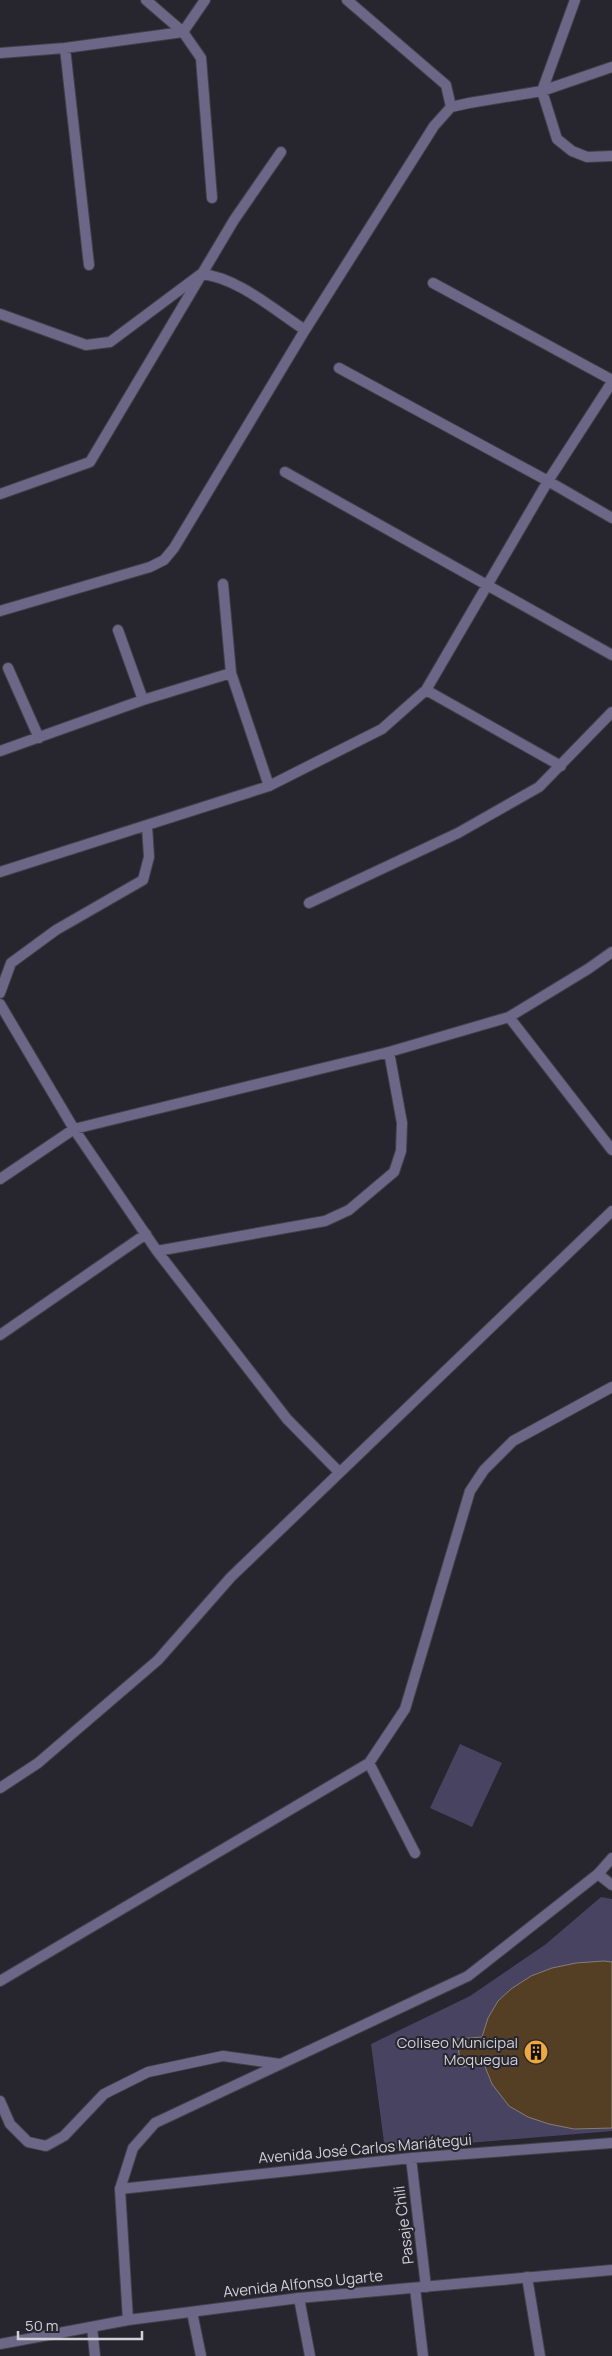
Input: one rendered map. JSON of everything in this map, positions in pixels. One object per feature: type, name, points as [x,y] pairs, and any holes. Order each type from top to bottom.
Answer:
[{"type":"street","points":[[146,0],[183,32],[201,58],[212,198]]},
{"type":"street","points":[[0,52],[65,48],[183,32],[205,0]]},
{"type":"street","points":[[347,0],[446,85],[451,107]]},
{"type":"street","points":[[575,0],[542,92],[557,139],[572,151],[587,157],[612,156]]},
{"type":"street","points":[[65,48],[89,265]]},
{"type":"street","points":[[0,611],[150,567],[164,560],[174,548],[305,330],[434,126],[451,107],[470,102],[542,92],[612,67]]},
{"type":"street","points":[[0,494],[90,462],[234,220],[281,152]]},
{"type":"street","points":[[0,314],[86,345],[110,342],[201,274],[214,275],[229,281],[305,330]]},
{"type":"street","points":[[0,872],[268,786],[382,729],[426,690],[548,481],[612,381],[433,283]]},
{"type":"street","points":[[339,368],[548,481],[612,518]]},
{"type":"street","points":[[285,472],[612,655]]},
{"type":"street","points":[[223,584],[232,673],[268,786]]},
{"type":"street","points":[[118,630],[143,700]]},
{"type":"street","points":[[8,668],[39,738]]},
{"type":"street","points":[[0,751],[143,700],[232,673]]},
{"type":"street","points":[[426,690],[561,766]]},
{"type":"street","points":[[309,902],[458,834],[539,787],[612,712]]},
{"type":"street","points":[[0,993],[11,963],[56,930],[143,880],[149,857],[147,826]]},
{"type":"street","points":[[0,1179],[74,1130],[389,1052],[509,1017],[588,969],[612,952]]},
{"type":"street","points":[[0,1004],[74,1130],[157,1251],[287,1419],[339,1472]]},
{"type":"street","points":[[509,1017],[612,1150]]},
{"type":"street","points":[[157,1251],[325,1221],[349,1210],[394,1172],[401,1151],[402,1123],[389,1052]]},
{"type":"street","points":[[0,1788],[38,1762],[158,1660],[231,1577],[612,1211]]},
{"type":"street","points":[[0,1335],[146,1234]]},
{"type":"street","points":[[0,1981],[369,1763],[405,1708],[470,1491],[484,1470],[513,1441],[612,1388]]},
{"type":"street","points":[[369,1763],[415,1853]]},
{"type":"street","points":[[128,2320],[120,2189],[133,2148],[155,2123],[468,1976],[598,1874],[612,1858]]},
{"type":"street","points":[[598,1874],[612,1885]]},
{"type":"street","points":[[0,2101],[10,2124],[28,2142],[46,2146],[64,2136],[104,2094],[148,2072],[222,2056],[280,2064]]},
{"type":"street","name":"Avenida José Carlos Mariátegui","points":[[120,2189],[411,2158],[612,2143]]},
{"type":"street","name":"Pasaje Chili","points":[[411,2158],[426,2287]]},
{"type":"street","name":"Avenida Alfonso Ugarte","points":[[0,2344],[128,2320],[299,2298],[612,2270]]},
{"type":"street","points":[[527,2277],[540,2356]]},
{"type":"street","points":[[415,2288],[423,2356]]},
{"type":"street","points":[[299,2298],[310,2356]]},
{"type":"street","points":[[192,2312],[201,2356]]},
{"type":"street","points":[[92,2327],[95,2356]]},
{"type":"shaded area","points":[[460,1744],[502,1763],[472,1827],[430,1808]]},
{"type":"shaded area","points":[[601,1897],[612,1899],[612,2131],[385,2150],[371,2044],[470,1996],[546,1944]]},
{"type":"building","name":"Coliseo Municipal Moquegua","points":[[612,1962],[612,2128],[574,2129],[528,2117],[509,2106],[492,2084],[484,2064],[461,2067],[457,2039],[482,2037],[488,2018],[498,2001],[511,1989],[531,1976],[552,1968],[576,1963]]},
{"type":"place","name":"Coliseo Municipal Moquegua","points":[[536,2052]]}]
